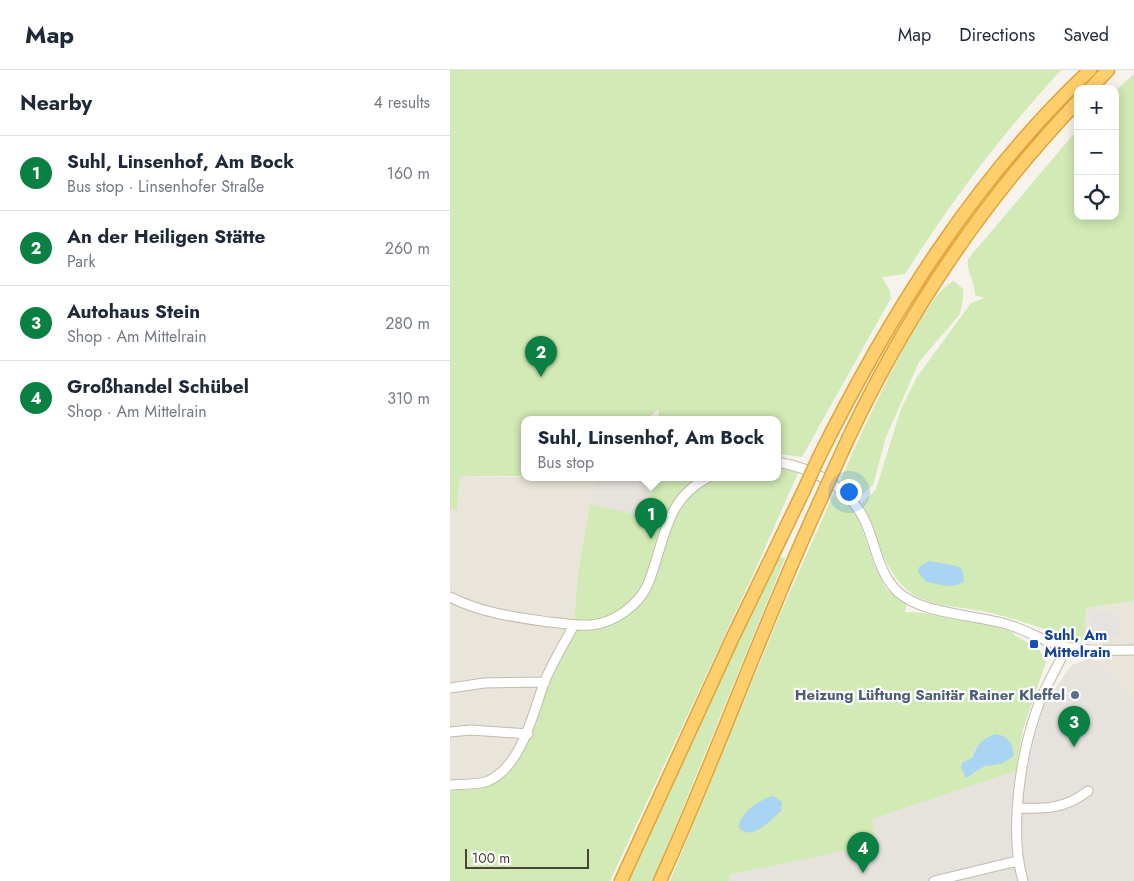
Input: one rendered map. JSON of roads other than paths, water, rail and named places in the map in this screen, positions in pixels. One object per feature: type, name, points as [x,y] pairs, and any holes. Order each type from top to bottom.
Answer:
[{"type":"highway","points":[[621,881],[732,639],[819,457],[866,366],[911,291],[958,221],[1040,120],[1090,70]]},
{"type":"highway","points":[[1094,85],[1108,70]]},
{"type":"highway","points":[[660,881],[684,828],[795,555],[879,374],[946,263],[1016,170],[1074,105]]},
{"type":"street","points":[[781,463],[795,465],[838,486],[865,520],[878,562],[888,579],[897,591],[908,599],[928,609],[973,615],[1010,625],[1066,647],[1134,650]]},
{"type":"street","points":[[450,597],[494,614],[574,625],[593,625],[617,616],[631,607],[648,585],[667,522],[681,499],[703,481]]},
{"type":"street","points":[[450,785],[487,781],[499,774],[517,752],[528,734],[545,682],[574,625]]},
{"type":"street","points":[[1023,881],[1017,860],[1018,808],[1028,741],[1037,708],[1066,647]]},
{"type":"street","points":[[450,688],[492,682],[545,682]]},
{"type":"street","points":[[450,732],[471,730],[528,734]]},
{"type":"street","points":[[1018,808],[1048,809],[1061,807],[1088,791]]},
{"type":"street","points":[[934,881],[1017,860]]},
{"type":"water","points":[[929,561],[957,566],[962,569],[964,581],[951,586],[926,582],[918,572],[919,567]]},
{"type":"water","points":[[995,734],[1009,740],[1014,756],[1001,764],[985,766],[966,778],[961,767],[962,763],[973,757],[976,749],[984,740]]},
{"type":"water","points":[[773,796],[782,802],[781,811],[756,831],[744,832],[739,828],[742,818],[751,808],[762,800]]},
{"type":"place","name":"An der Heiligen Stätte","points":[[541,377]]},
{"type":"place","name":"Suhl, Linsenhof, Am Bock","points":[[651,539]]},
{"type":"place","name":"Suhl, Am Mittelrain","points":[[1034,644]]},
{"type":"place","name":"Heizung Lüftung Sanitär Rainer Kleffel","points":[[1075,695]]},
{"type":"place","name":"Autohaus Stein","points":[[1074,747]]},
{"type":"place","name":"Großhandel Schübel","points":[[863,873]]}]
